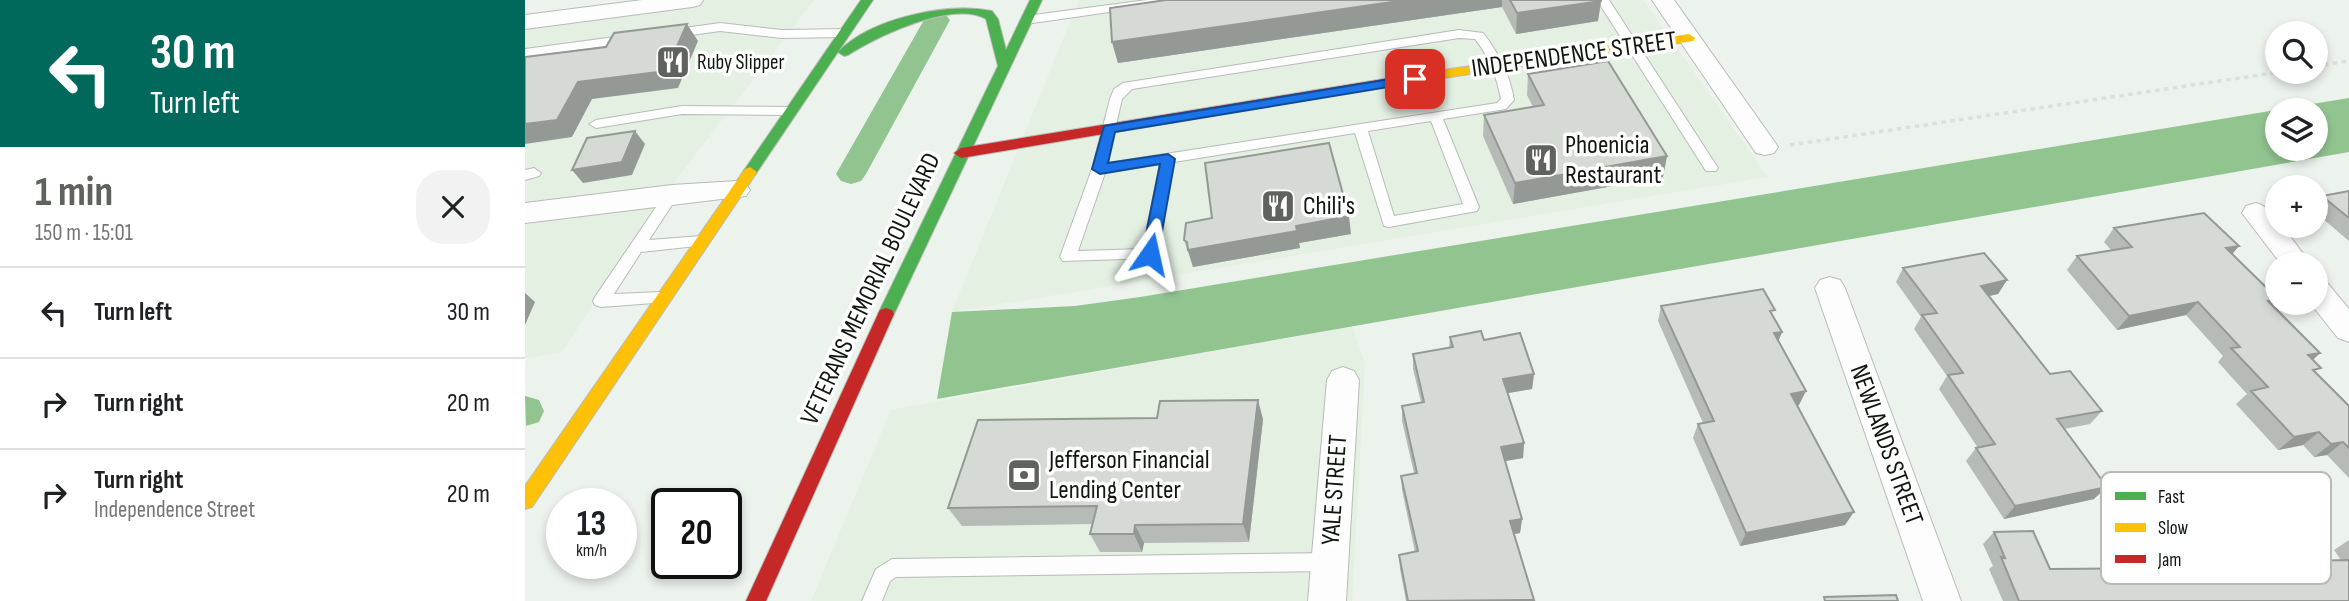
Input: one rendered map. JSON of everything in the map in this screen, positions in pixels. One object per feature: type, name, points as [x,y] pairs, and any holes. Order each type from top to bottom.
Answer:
[{"type":"main road","points":[[525,501],[661,298],[867,0]]},
{"type":"main road","name":"VETERANS MEMORIAL BOULEVARD","points":[[756,601],[961,153],[1036,0]]},
{"type":"main road","points":[[819,71],[900,13],[915,7],[945,2],[971,5],[989,15],[1004,66]]},
{"type":"main road","name":"INDEPENDENCE STREET","points":[[961,153],[1496,66],[1689,38]]},
{"type":"street","points":[[525,15],[535,0]]},
{"type":"street","points":[[525,22],[692,0]]},
{"type":"street","points":[[1663,0],[1765,147]]},
{"type":"street","points":[[525,213],[673,194],[737,190]]},
{"type":"street","points":[[2256,213],[2287,252]]},
{"type":"street","name":"NEWLANDS STREET","points":[[1830,288],[1943,601]]},
{"type":"street","points":[[2328,304],[2349,330]]},
{"type":"street","name":"YALE STREET","points":[[1327,601],[1343,380]]},
{"type":"lane","points":[[1026,20],[1172,0]]},
{"type":"lane","points":[[1603,0],[1711,168]]},
{"type":"lane","points":[[525,53],[720,27],[782,34],[845,33]]},
{"type":"lane","points":[[1100,169],[1501,106],[1508,100],[1506,88],[1486,43],[1479,36],[1470,34],[1142,81],[1119,92],[1100,169],[1068,257],[1150,254],[1168,159]]},
{"type":"lane","points":[[596,124],[682,110],[791,111]]},
{"type":"lane","points":[[1361,130],[1389,222],[1472,207],[1436,117]]},
{"type":"lane","points":[[661,298],[601,302],[673,194]]},
{"type":"lane","points":[[637,247],[701,241]]},
{"type":"lane","points":[[872,601],[883,575],[893,568],[1330,562]]},
{"type":"path","points":[[2328,64],[2349,61]]},
{"type":"path","points":[[1765,147],[1811,143],[2265,74]]},
{"type":"shaded area","points":[[677,0],[814,0],[669,189],[562,352],[525,358],[525,27]]},
{"type":"shaded area","points":[[1079,0],[1643,0],[1768,177],[952,312]]},
{"type":"shaded area","points":[[2349,98],[2349,152],[2328,156],[2328,101]]},
{"type":"shaded area","points":[[2265,112],[2265,161],[2298,161],[937,399],[952,312],[1075,306]]},
{"type":"shaded area","points":[[1352,326],[1365,363],[1352,601],[811,601],[891,410]]},
{"type":"building","points":[[1166,0],[1406,0],[1112,42],[1110,8]]},
{"type":"building","points":[[1510,0],[1601,0],[1601,1],[1517,13]]},
{"type":"building","points":[[687,24],[666,71],[578,82],[557,120],[525,124],[525,57],[606,47],[614,33]]},
{"type":"building","points":[[1608,61],[1667,156],[1515,183],[1484,115],[1544,105],[1528,74]]},
{"type":"building","points":[[635,131],[622,162],[572,170],[587,138]]},
{"type":"building","name":"Chili's","points":[[1329,143],[1349,216],[1296,226],[1297,231],[1188,250],[1184,240],[1186,223],[1212,218],[1205,163]]},
{"type":"building","points":[[2349,191],[2349,218],[2328,201],[2328,195]]},
{"type":"building","points":[[2204,213],[2239,246],[2226,248],[2265,286],[2265,315],[2282,315],[2320,353],[2308,355],[2321,368],[2313,370],[2349,406],[2349,448],[2343,442],[2331,444],[2319,432],[2294,437],[2251,391],[2268,387],[2231,348],[2240,347],[2198,302],[2129,316],[2077,256],[2132,247],[2114,228]]},
{"type":"building","points":[[1984,253],[2007,280],[1981,286],[2050,374],[2070,371],[2102,411],[2057,419],[2101,479],[2101,488],[2015,506],[1976,448],[1995,444],[1948,375],[1963,373],[1922,315],[1937,313],[1903,268]]},
{"type":"building","points":[[1763,289],[1775,310],[1770,311],[1782,332],[1774,333],[1806,391],[1791,394],[1854,512],[1746,533],[1698,424],[1714,421],[1661,306]]},
{"type":"building","points":[[1481,331],[1484,340],[1520,333],[1534,374],[1503,379],[1524,443],[1501,447],[1522,519],[1510,521],[1534,600],[1408,601],[1399,555],[1418,551],[1401,476],[1417,473],[1402,406],[1424,402],[1413,354],[1453,347],[1450,337]]},
{"type":"building","points":[[1258,400],[1243,524],[1135,525],[1134,534],[1090,534],[1097,506],[948,508],[978,420],[1157,418],[1160,401]]},
{"type":"building","points":[[2033,531],[2050,569],[2101,569],[2101,584],[2331,584],[2331,560],[2349,560],[2349,601],[2019,601],[1994,532]]},
{"type":"building","points":[[1896,595],[1898,601],[1825,601],[1824,597]]},
{"type":"waterway","points":[[851,174],[937,20]]},
{"type":"traffic: fast","points":[[750,172],[867,0]]},
{"type":"traffic: fast","points":[[886,314],[1036,0]]},
{"type":"traffic: fast","points":[[844,52],[877,32],[913,18],[969,12],[988,14],[992,19],[1004,66]]},
{"type":"traffic: slow","points":[[1396,81],[1689,38]]},
{"type":"traffic: slow","points":[[525,501],[750,172]]},
{"type":"traffic: jam","points":[[961,153],[1396,81]]},
{"type":"traffic: jam","points":[[756,601],[886,314]]},
{"type":"place","name":"Ruby Slipper","points":[[673,62]]},
{"type":"place","name":"Phoenicia Restaurant","points":[[1541,160]]},
{"type":"place","name":"Chili's","points":[[1278,206]]},
{"type":"place","name":"Jefferson Financial Lending Center","points":[[1024,475]]},
{"type":"route","points":[[1150,254],[1168,159],[1100,169],[1109,129],[1415,79]]}]
